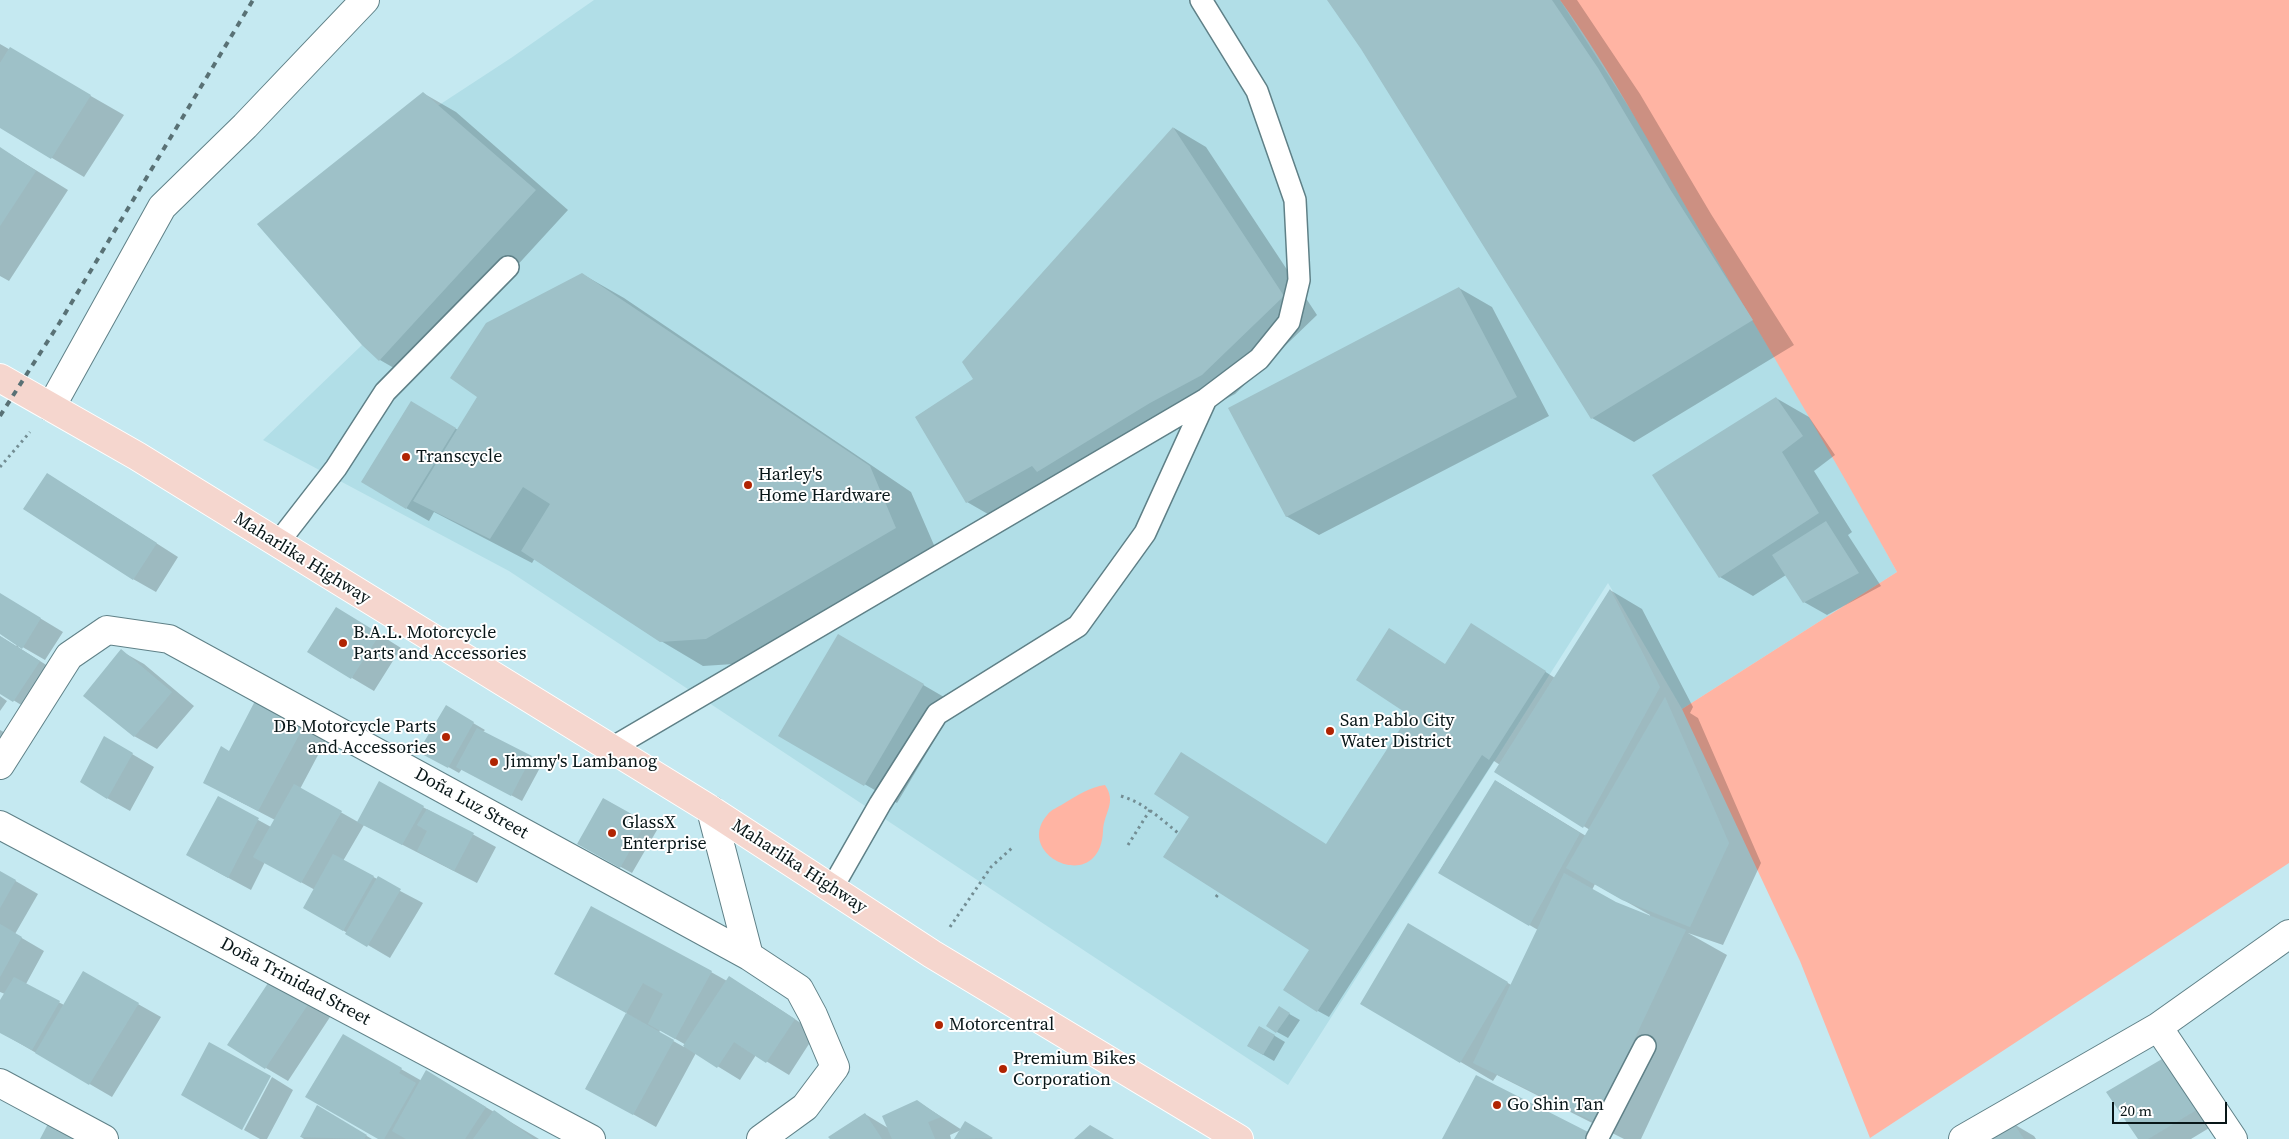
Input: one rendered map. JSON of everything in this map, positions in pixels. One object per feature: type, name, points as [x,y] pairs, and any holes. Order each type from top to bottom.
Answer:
[{"type":"main road","name":"Maharlika Highway","points":[[0,378],[137,456],[711,810],[831,890],[932,954],[1238,1139]]},
{"type":"street","points":[[51,407],[162,207],[245,126],[365,0]]},
{"type":"street","name":"Doña Luz Street","points":[[0,766],[69,656],[107,630],[169,639],[749,956],[799,989],[813,1015],[835,1067],[805,1107],[761,1139]]},
{"type":"street","points":[[711,810],[749,956]]},
{"type":"street","name":"Doña Trinidad Street","points":[[0,825],[591,1139]]},
{"type":"street","points":[[1963,1139],[2158,1027],[2289,934]]},
{"type":"street","points":[[2158,1027],[2232,1139]]},
{"type":"street","points":[[0,1083],[104,1139]]},
{"type":"lane","points":[[610,749],[1206,400],[1258,359],[1289,322],[1299,280],[1295,200],[1257,91],[1201,0]]},
{"type":"lane","points":[[277,544],[336,468],[385,392],[508,267]]},
{"type":"lane","points":[[831,890],[880,804],[937,714],[1078,626],[1146,533],[1206,400]]},
{"type":"lane","points":[[1597,1139],[1645,1046]]},
{"type":"path","points":[[0,467],[51,407]]},
{"type":"path","points":[[1121,796],[1133,800],[1150,810],[1178,833]]},
{"type":"path","points":[[1128,845],[1150,810]]},
{"type":"path","points":[[932,954],[991,867],[1013,847]]},
{"type":"path","points":[[1216,897],[1219,893]]},
{"type":"shaded area","points":[[594,0],[1560,0],[1641,126],[1696,224],[1847,480],[1897,572],[1682,709],[1608,583],[1288,1085],[509,571],[263,440],[362,345],[257,224],[511,58]]},
{"type":"shaded area","points":[[1560,0],[2289,0],[2289,863],[1870,1138],[1800,961],[1682,709],[1897,572],[1632,111]]},
{"type":"shaded area","points":[[1105,785],[1110,802],[1098,851],[1088,862],[1075,865],[1060,863],[1048,855],[1041,843],[1040,829],[1048,814],[1083,792]]},
{"type":"building","points":[[1327,0],[1552,0],[1598,68],[1670,189],[1753,320],[1591,419],[1361,49]]},
{"type":"building","points":[[10,47],[91,95],[51,159],[0,128],[0,63]]},
{"type":"building","points":[[423,92],[536,190],[379,361],[362,345],[257,224]]},
{"type":"building","points":[[1173,127],[1284,296],[1202,375],[1150,403],[1037,472],[1032,466],[966,503],[915,417],[973,379],[962,362]]},
{"type":"building","points":[[0,147],[36,171],[0,226]]},
{"type":"building","name":"Harley's Home Hardware","points":[[582,273],[870,466],[896,528],[706,639],[660,642],[521,551],[550,504],[523,487],[490,539],[413,501],[477,397],[450,378],[486,323]]},
{"type":"building","points":[[1459,287],[1517,397],[1286,517],[1228,408]]},
{"type":"building","points":[[1776,397],[1803,436],[1782,452],[1819,513],[1719,578],[1652,475]]},
{"type":"building","points":[[411,401],[456,428],[406,509],[361,482]]},
{"type":"building","points":[[47,473],[157,543],[133,580],[23,509]]},
{"type":"building","points":[[1826,521],[1859,573],[1803,603],[1772,555]]},
{"type":"building","points":[[1610,589],[1660,687],[1583,828],[1494,772]]},
{"type":"building","points":[[0,593],[41,618],[22,649],[0,634]]},
{"type":"building","name":"B.A.L. Motorcycle Parts and Accessories","points":[[336,607],[380,634],[351,679],[307,652]]},
{"type":"building","points":[[1471,623],[1546,671],[1489,760],[1482,755],[1317,1012],[1283,990],[1309,950],[1163,857],[1189,817],[1154,794],[1181,752],[1326,844],[1409,715],[1356,680],[1389,628],[1445,664]]},
{"type":"building","points":[[838,634],[924,684],[864,786],[778,736]]},
{"type":"building","points":[[0,636],[40,661],[13,702],[0,694]]},
{"type":"building","points":[[121,649],[172,692],[134,737],[83,696]]},
{"type":"building","points":[[1665,697],[1729,843],[1690,927],[1622,900],[1566,868]]},
{"type":"building","points":[[255,701],[304,726],[258,811],[203,783],[221,746],[229,751]]},
{"type":"building","name":"DB Motorcycle Parts and Accessories","points":[[446,705],[474,722],[448,768],[418,752]]},
{"type":"building","name":"Jimmy's Lambanog","points":[[477,728],[532,756],[511,796],[456,767]]},
{"type":"building","points":[[104,736],[133,753],[107,799],[80,782]]},
{"type":"building","points":[[1495,780],[1580,833],[1529,926],[1438,873]]},
{"type":"building","points":[[379,781],[424,806],[402,845],[357,822]]},
{"type":"building","points":[[294,784],[342,811],[301,883],[253,857]]},
{"type":"building","points":[[218,796],[259,818],[228,878],[186,855]]},
{"type":"building","name":"GlassX Enterprise","points":[[603,798],[646,822],[620,868],[577,844]]},
{"type":"building","points":[[427,809],[474,833],[454,871],[417,851],[427,831],[417,825]]},
{"type":"building","points":[[333,854],[374,876],[343,931],[303,908]]},
{"type":"building","points":[[0,871],[16,880],[0,908]]},
{"type":"building","points":[[1564,873],[1616,902],[1686,930],[1595,1122],[1473,1063]]},
{"type":"building","points":[[378,876],[401,889],[367,947],[345,934]]},
{"type":"building","points":[[591,906],[712,971],[675,1039],[648,1024],[663,994],[643,983],[626,1013],[554,974]]},
{"type":"building","points":[[1408,923],[1508,982],[1460,1063],[1360,1004]]},
{"type":"building","points":[[0,924],[22,937],[0,977]]},
{"type":"building","points":[[83,971],[139,1003],[89,1085],[35,1053]]},
{"type":"building","points":[[274,974],[313,997],[265,1069],[227,1045]]},
{"type":"building","points":[[729,976],[795,1019],[766,1063],[734,1042],[717,1068],[683,1046]]},
{"type":"building","points":[[14,977],[60,1001],[32,1050],[0,1033],[0,1000]]},
{"type":"building","points":[[1279,1006],[1290,1013],[1276,1033],[1266,1026]]},
{"type":"building","points":[[626,1013],[674,1040],[633,1115],[585,1089]]},
{"type":"building","points":[[1259,1026],[1275,1035],[1263,1055],[1247,1046]]},
{"type":"building","points":[[343,1034],[402,1068],[399,1073],[416,1083],[384,1139],[378,1139],[305,1097]]},
{"type":"building","points":[[209,1042],[271,1076],[242,1130],[181,1095]]},
{"type":"building","points":[[2162,1059],[2203,1106],[2148,1139],[2138,1139],[2106,1092]]},
{"type":"building","points":[[426,1070],[486,1107],[465,1139],[406,1139],[392,1131]]},
{"type":"building","name":"Go Shin Tan","points":[[1476,1075],[1594,1135],[1592,1139],[1442,1139]]},
{"type":"building","points":[[917,1100],[941,1117],[928,1122],[935,1139],[892,1139],[882,1116]]},
{"type":"building","points":[[317,1105],[367,1135],[364,1139],[300,1137]]},
{"type":"building","points":[[494,1110],[534,1139],[473,1139]]},
{"type":"building","points":[[865,1113],[882,1139],[830,1139],[828,1137]]},
{"type":"building","points":[[965,1121],[993,1138],[954,1139]]},
{"type":"building","points":[[2012,1121],[2024,1139],[1989,1139]]},
{"type":"building","points":[[49,1122],[80,1139],[40,1139]]},
{"type":"building","points":[[1090,1125],[1114,1139],[1074,1139]]},
{"type":"railway","points":[[0,416],[60,322],[253,0]]},
{"type":"place","name":"Transcycle","points":[[406,457]]},
{"type":"place","name":"Harley's Home Hardware","points":[[748,485]]},
{"type":"place","name":"B.A.L. Motorcycle Parts and Accessories","points":[[343,643]]},
{"type":"place","name":"San Pablo City Water District","points":[[1330,731]]},
{"type":"place","name":"DB Motorcycle Parts and Accessories","points":[[446,737]]},
{"type":"place","name":"Jimmy's Lambanog","points":[[494,762]]},
{"type":"place","name":"GlassX Enterprise","points":[[612,833]]},
{"type":"place","name":"Motorcentral","points":[[939,1025]]},
{"type":"place","name":"Premium Bikes Corporation","points":[[1003,1069]]},
{"type":"place","name":"Go Shin Tan","points":[[1497,1105]]}]
